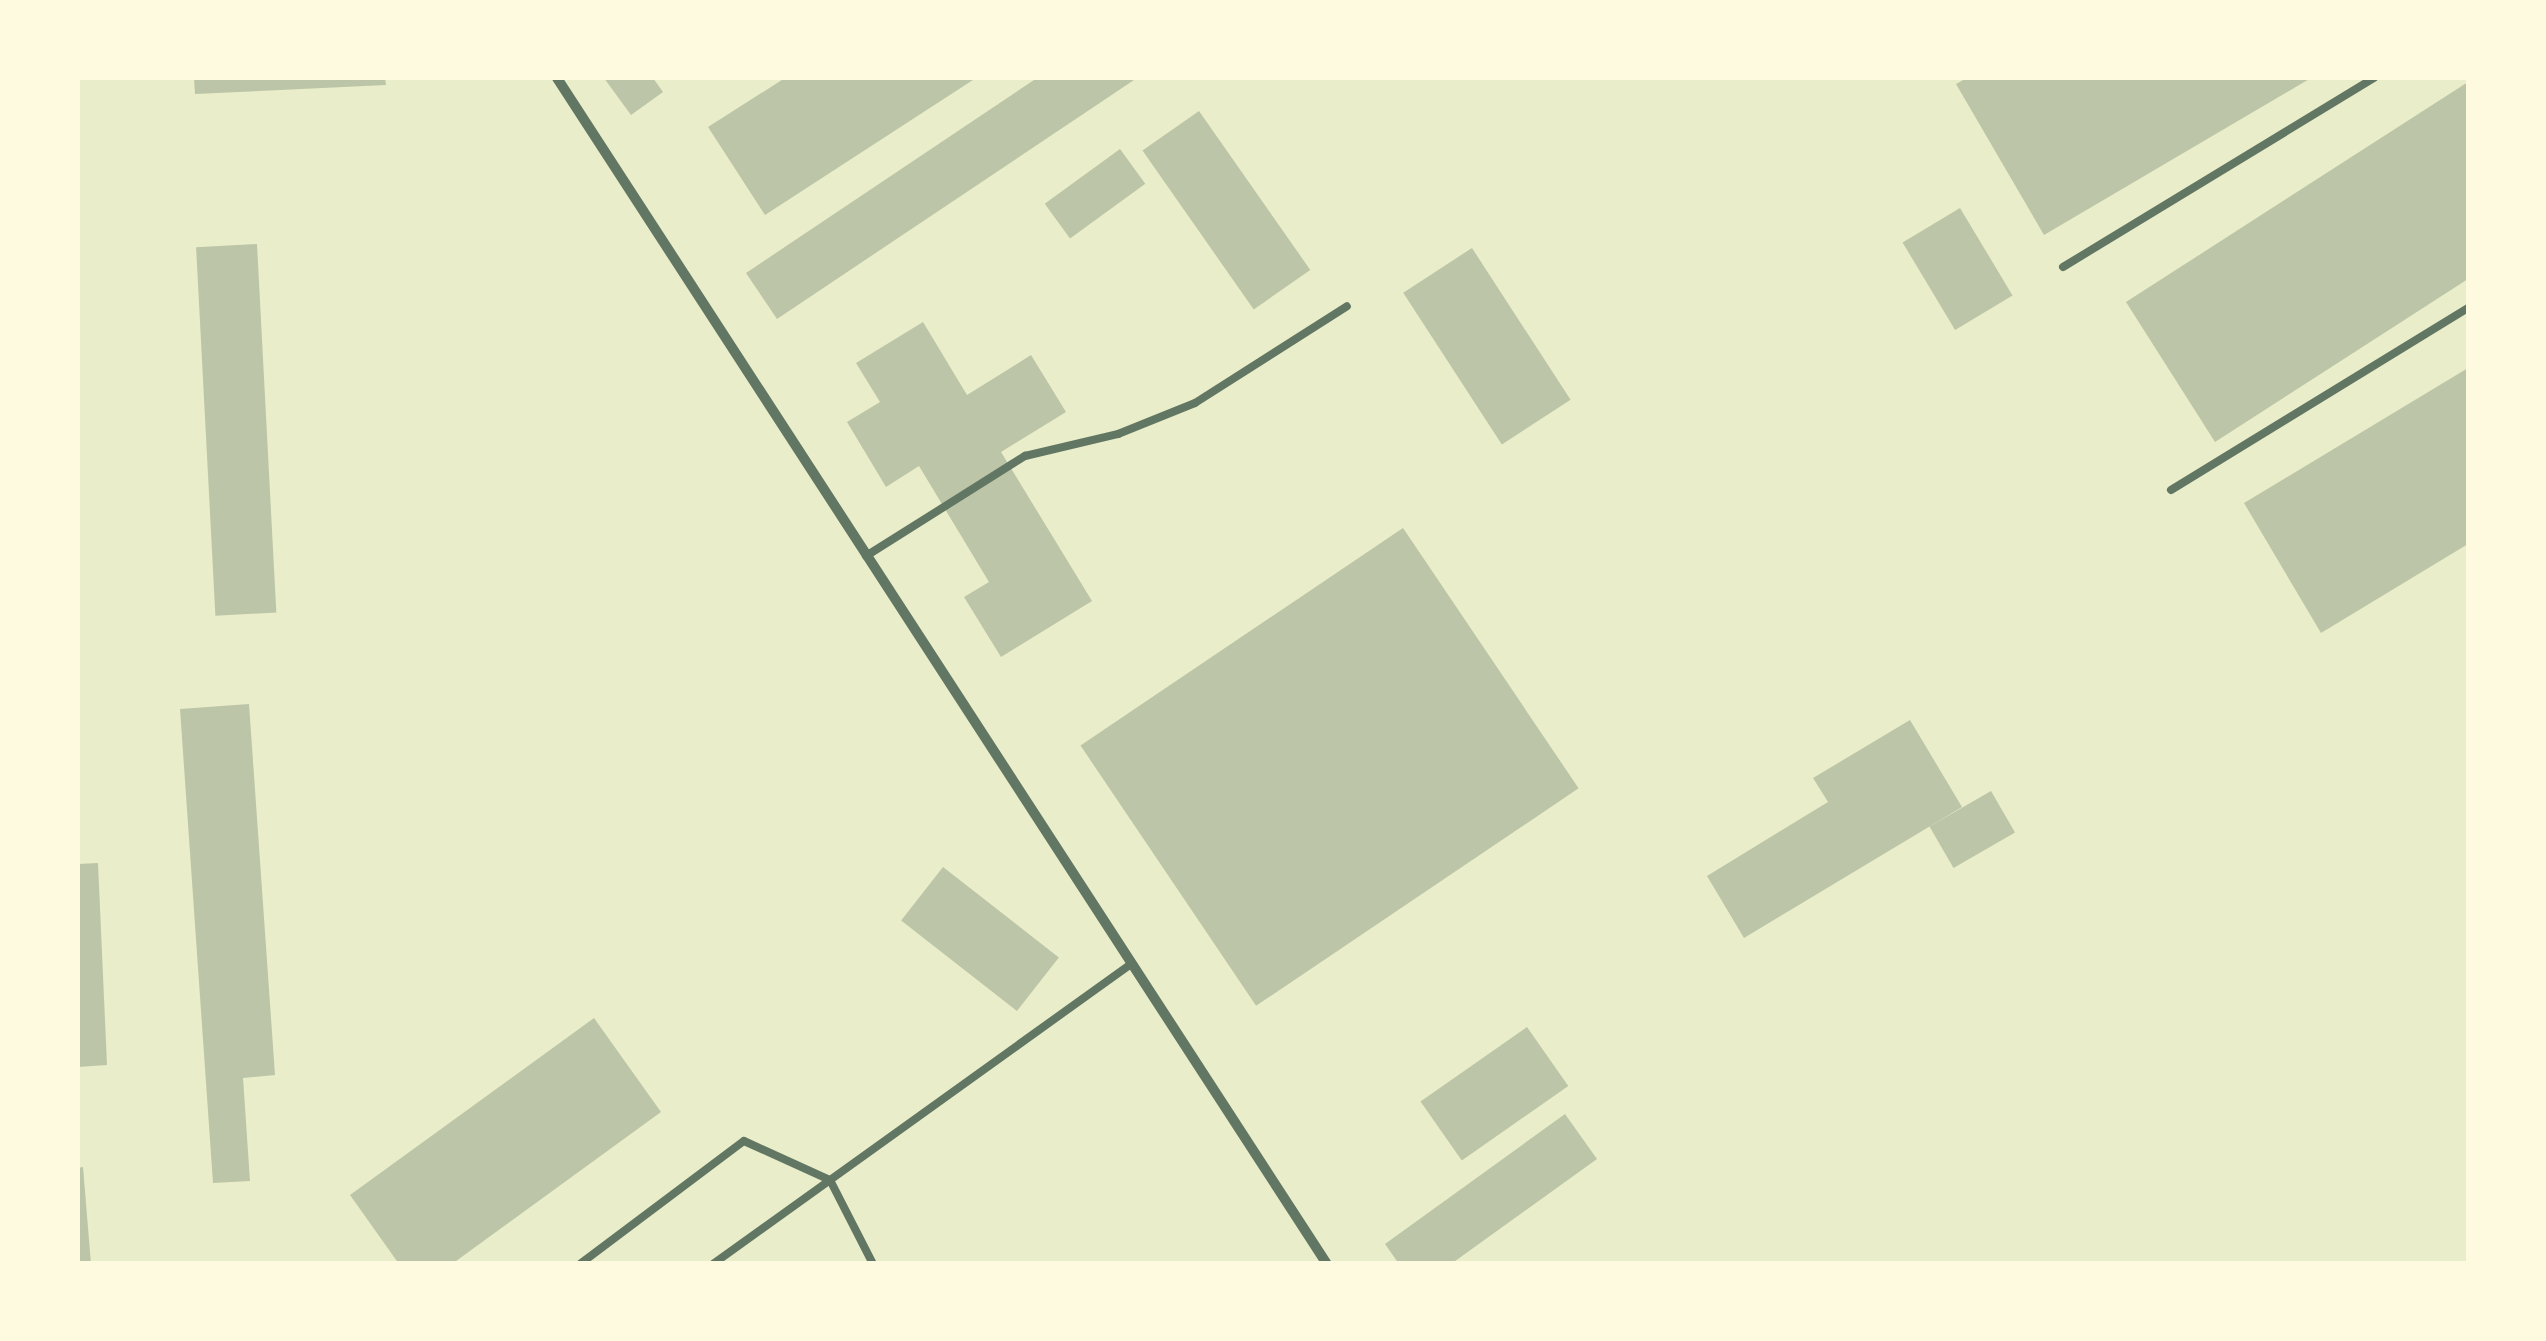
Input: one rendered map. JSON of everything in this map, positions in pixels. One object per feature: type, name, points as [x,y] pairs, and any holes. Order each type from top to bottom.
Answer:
[{"type":"street","points":[[557,78],[1327,1264]]},
{"type":"lane","points":[[2063,267],[2374,78]]},
{"type":"lane","points":[[866,556],[1025,456],[1118,434],[1195,403],[1348,306]]},
{"type":"lane","points":[[2172,490],[2468,308]]},
{"type":"lane","points":[[713,1264],[1131,964]]},
{"type":"lane","points":[[580,1264],[744,1141],[830,1180],[873,1264]]},
{"type":"building","points":[[194,78],[385,78],[386,85],[195,94]]},
{"type":"building","points":[[604,78],[653,78],[663,92],[631,115]]},
{"type":"building","points":[[785,78],[976,78],[765,215],[708,127]]},
{"type":"building","points":[[1037,78],[1137,78],[777,319],[746,273]]},
{"type":"building","points":[[1967,78],[2311,78],[2044,235],[1956,84]]},
{"type":"building","points":[[2468,82],[2468,279],[2215,442],[2126,302]]},
{"type":"building","points":[[1199,111],[1310,270],[1254,309],[1142,151]]},
{"type":"building","points":[[1120,149],[1145,184],[1070,238],[1045,204]]},
{"type":"building","points":[[1960,208],[2013,295],[1955,330],[1903,243]]},
{"type":"building","points":[[257,244],[276,612],[215,616],[196,247]]},
{"type":"building","points":[[1472,248],[1571,400],[1502,444],[1403,293]]},
{"type":"building","points":[[923,322],[967,395],[1031,355],[1066,412],[1001,452],[1092,601],[1001,657],[964,597],[989,582],[919,466],[886,487],[847,422],[880,402],[856,363]]},
{"type":"building","points":[[2468,368],[2468,544],[2321,633],[2244,503]]},
{"type":"building","points":[[1403,528],[1579,788],[1256,1006],[1081,746]]},
{"type":"building","points":[[249,704],[275,1075],[243,1078],[250,1181],[213,1183],[180,709]]},
{"type":"building","points":[[1910,720],[1962,807],[1744,938],[1707,876],[1828,802],[1813,778]]},
{"type":"building","points":[[1991,791],[2015,833],[1954,868],[1930,826]]},
{"type":"building","points":[[98,863],[107,1065],[78,1067],[78,864]]},
{"type":"building","points":[[943,867],[1059,958],[1017,1011],[901,921]]},
{"type":"building","points":[[594,1018],[661,1112],[452,1264],[399,1264],[350,1195]]},
{"type":"building","points":[[1527,1027],[1568,1086],[1462,1161],[1421,1102]]},
{"type":"building","points":[[1565,1114],[1597,1159],[1451,1264],[1399,1264],[1385,1244]]},
{"type":"building","points":[[83,1167],[91,1264],[78,1264],[78,1168]]}]
